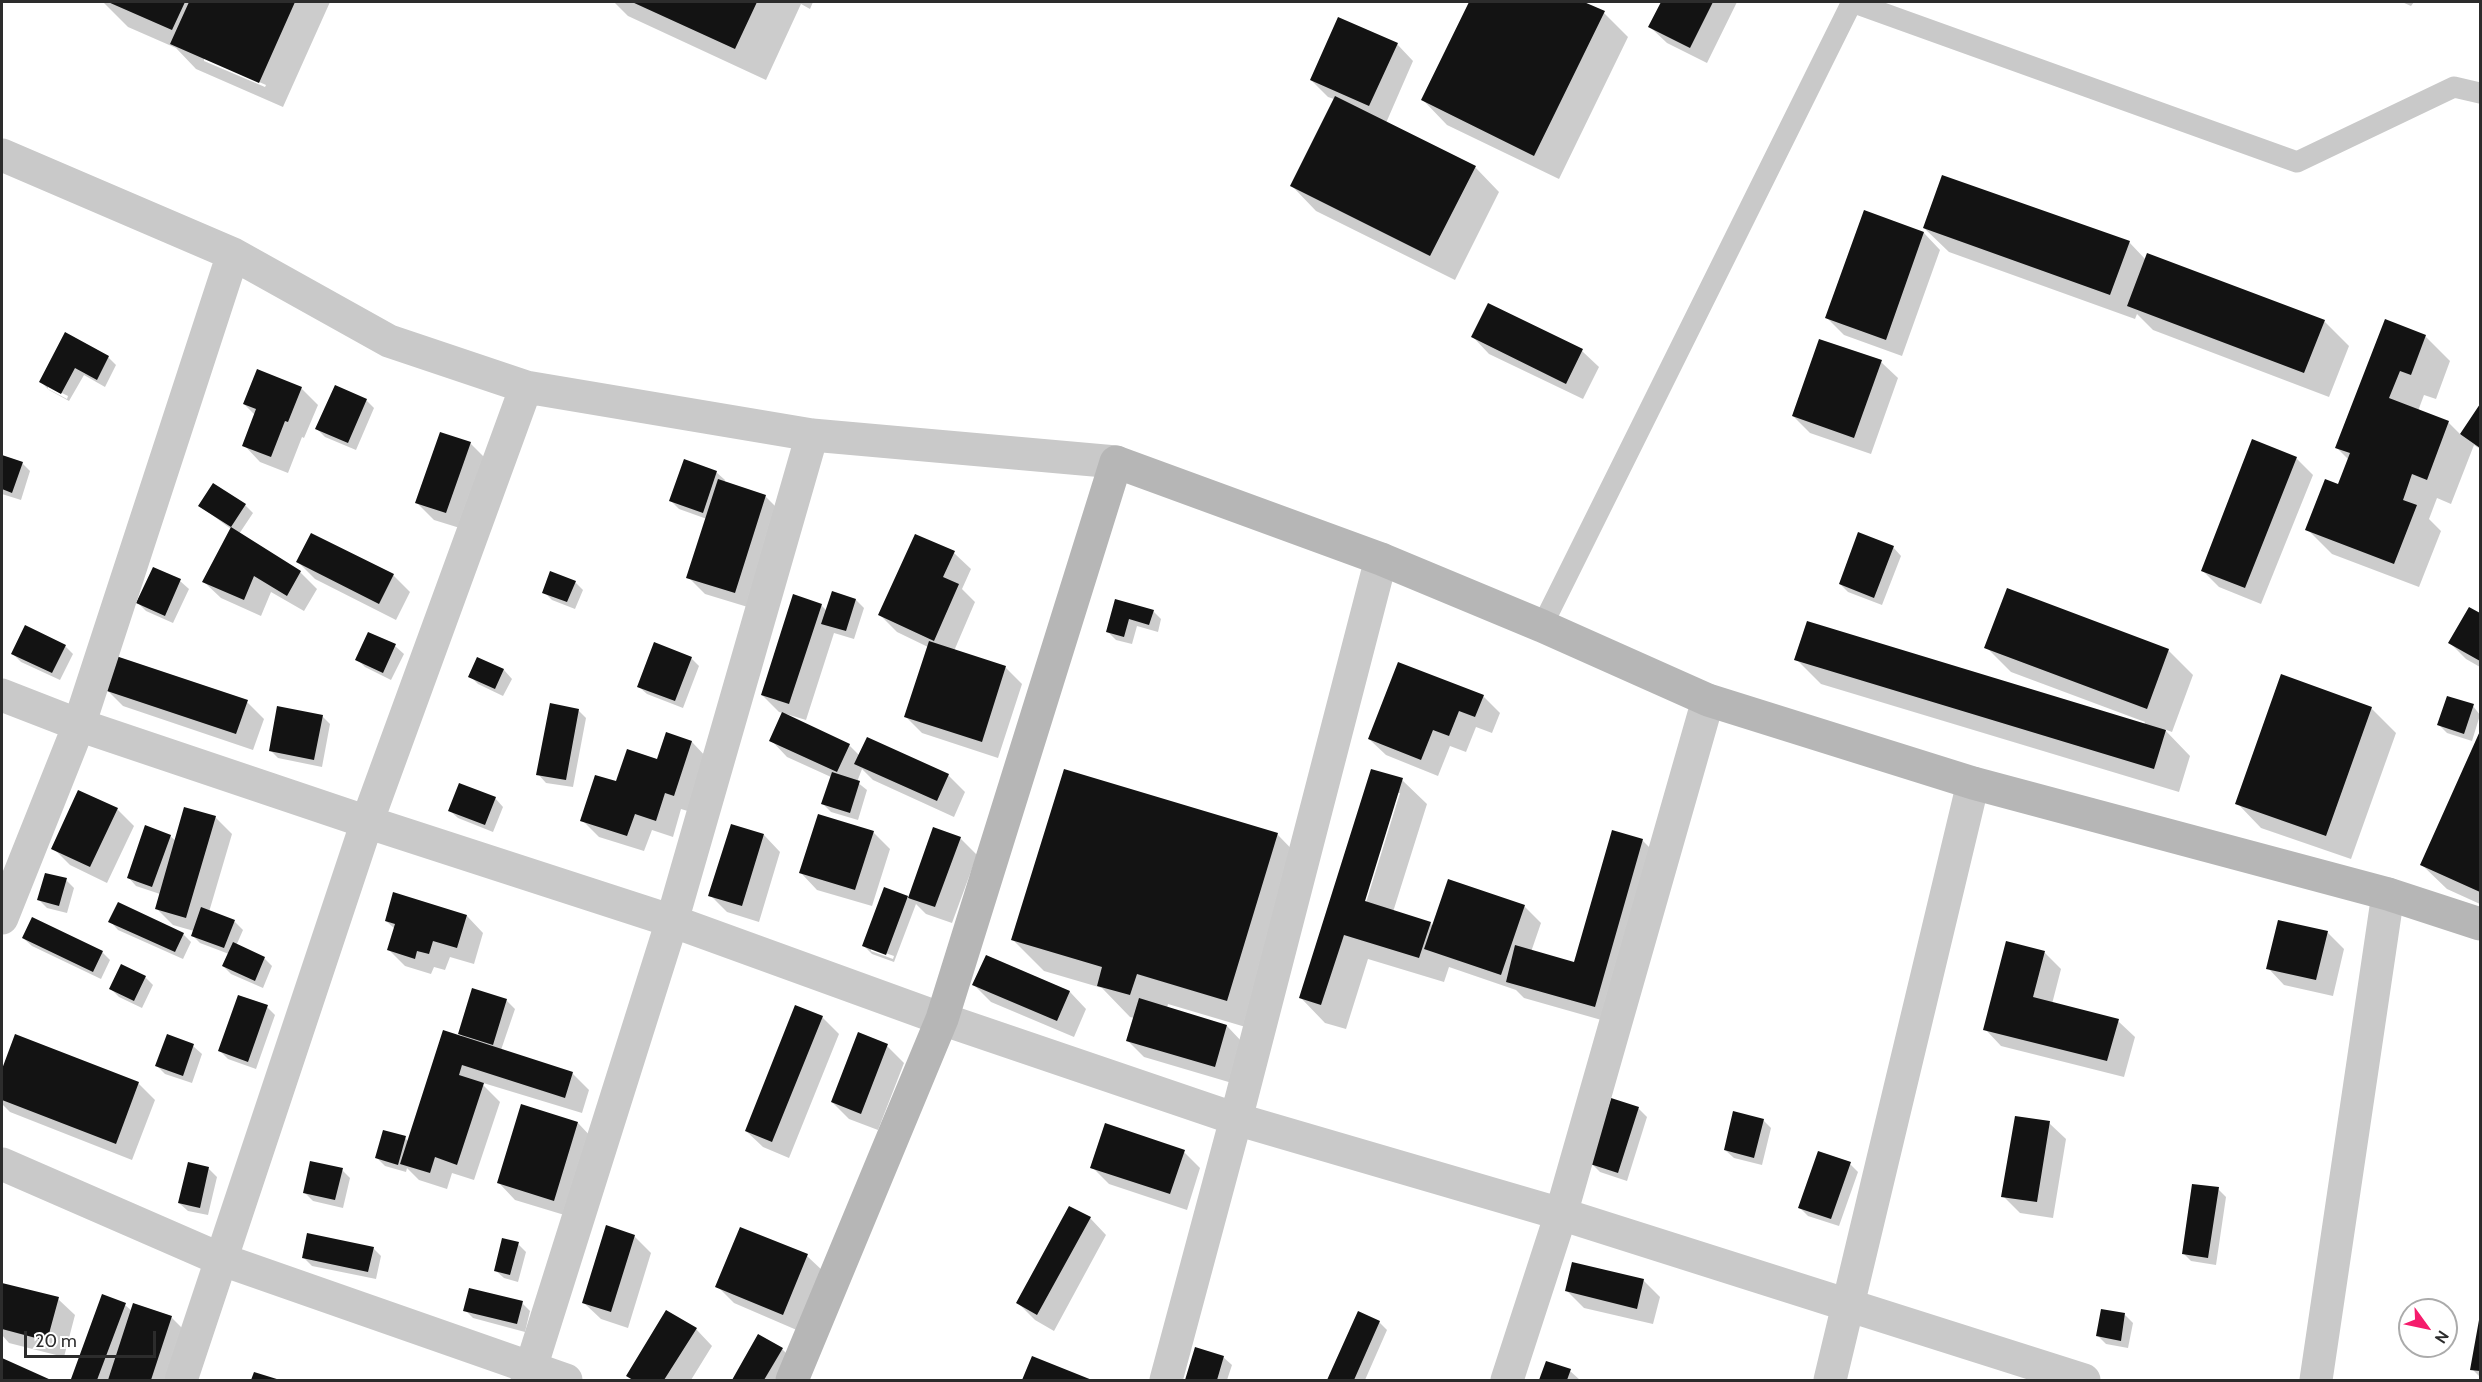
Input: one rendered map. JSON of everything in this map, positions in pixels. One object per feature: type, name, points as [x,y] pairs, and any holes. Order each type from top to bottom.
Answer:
[{"type":"street","points":[[2,155],[233,254],[389,341],[526,387],[812,435],[1116,462],[1381,559],[1542,626],[1708,700],[1972,783],[2388,894],[2481,924]]},
{"type":"street","points":[[2,918],[79,724],[233,254]]},
{"type":"street","points":[[181,1380],[367,822],[526,387]]},
{"type":"street","points":[[529,1374],[672,921],[812,435]]},
{"type":"street","points":[[792,1380],[942,1019],[1116,462]]},
{"type":"street","points":[[1166,1380],[1381,559]]},
{"type":"street","points":[[2,695],[79,724],[367,822],[672,921],[942,1019],[1236,1119],[1561,1214],[2084,1380]]},
{"type":"street","points":[[1507,1380],[1561,1214],[1708,700]]},
{"type":"street","points":[[1830,1380],[1972,783]]},
{"type":"street","points":[[2316,1380],[2388,894]]},
{"type":"street","points":[[2,1164],[220,1259],[529,1374],[566,1380]]},
{"type":"lane","points":[[1542,626],[1852,2],[2297,162],[2454,87],[2481,93]]},
{"type":"building","points":[[108,2],[185,2],[172,30]]},
{"type":"building","points":[[189,2],[295,2],[259,83],[170,44]]},
{"type":"building","points":[[632,2],[757,2],[735,49]]},
{"type":"building","points":[[1469,2],[1584,2],[1605,11],[1534,156],[1421,100]]},
{"type":"building","points":[[1661,2],[1713,2],[1690,48],[1648,27]]},
{"type":"building","points":[[1338,17],[1398,43],[1369,106],[1310,80]]},
{"type":"building","points":[[1335,96],[1476,166],[1430,256],[1290,186]]},
{"type":"building","points":[[1942,175],[2130,241],[2110,295],[1923,228]]},
{"type":"building","points":[[1864,210],[1924,232],[1886,340],[1825,318]]},
{"type":"building","points":[[2147,253],[2325,320],[2304,373],[2127,306]]},
{"type":"building","points":[[1488,303],[1583,349],[1566,384],[1471,337]]},
{"type":"building","points":[[2385,319],[2426,335],[2411,375],[2400,371],[2389,398],[2449,421],[2427,480],[2412,474],[2403,500],[2417,505],[2394,564],[2305,530],[2325,479],[2338,484],[2350,453],[2335,448]]},
{"type":"building","points":[[65,332],[109,356],[97,380],[75,368],[61,394],[39,382]]},
{"type":"building","points":[[1819,339],[1882,360],[1854,438],[1792,416]]},
{"type":"building","points":[[257,369],[302,387],[271,457],[242,446],[256,409],[243,404]]},
{"type":"building","points":[[335,385],[367,399],[348,443],[315,429]]},
{"type":"building","points":[[2480,404],[2480,448],[2460,434]]},
{"type":"building","points":[[440,432],[471,442],[446,513],[415,503]]},
{"type":"building","points":[[2252,439],[2297,457],[2245,588],[2201,571]]},
{"type":"building","points":[[2,455],[23,462],[12,493],[2,489]]},
{"type":"building","points":[[684,459],[717,471],[703,513],[669,501]]},
{"type":"building","points":[[718,479],[766,495],[735,593],[686,578]]},
{"type":"building","points":[[213,483],[246,504],[231,527],[198,506]]},
{"type":"building","points":[[231,527],[301,571],[287,596],[254,576],[244,600],[202,582]]},
{"type":"building","points":[[1858,532],[1894,546],[1874,598],[1839,584]]},
{"type":"building","points":[[311,533],[394,574],[379,604],[296,562]]},
{"type":"building","points":[[915,534],[955,551],[943,577],[959,584],[934,641],[878,615]]},
{"type":"building","points":[[153,567],[181,579],[165,616],[136,603]]},
{"type":"building","points":[[550,571],[576,581],[567,602],[542,593]]},
{"type":"building","points":[[2007,588],[2169,649],[2147,709],[1984,648]]},
{"type":"building","points":[[832,591],[856,599],[846,631],[821,624]]},
{"type":"building","points":[[793,594],[822,604],[789,704],[761,695]]},
{"type":"building","points":[[1115,599],[1154,610],[1149,625],[1129,619],[1124,637],[1106,632]]},
{"type":"building","points":[[2469,607],[2480,613],[2480,661],[2448,643]]},
{"type":"building","points":[[1807,621],[2166,730],[2154,769],[1794,660]]},
{"type":"building","points":[[25,625],[66,645],[52,673],[11,654]]},
{"type":"building","points":[[368,632],[396,644],[383,673],[355,660]]},
{"type":"building","points":[[929,641],[1006,666],[982,742],[904,717]]},
{"type":"building","points":[[654,642],[692,657],[675,701],[637,687]]},
{"type":"building","points":[[116,656],[248,700],[236,734],[104,690]]},
{"type":"building","points":[[477,657],[504,669],[495,689],[468,677]]},
{"type":"building","points":[[1398,662],[1484,695],[1475,717],[1459,711],[1449,736],[1433,730],[1421,760],[1368,739]]},
{"type":"building","points":[[2281,674],[2372,707],[2326,836],[2235,804]]},
{"type":"building","points":[[2447,696],[2474,704],[2464,734],[2437,725]]},
{"type":"building","points":[[550,703],[579,709],[566,780],[536,775]]},
{"type":"building","points":[[277,706],[323,715],[314,760],[269,751]]},
{"type":"building","points":[[782,712],[850,744],[837,772],[769,741]]},
{"type":"building","points":[[2480,731],[2480,892],[2420,865]]},
{"type":"building","points":[[666,732],[692,741],[674,796],[665,793],[656,821],[635,814],[627,836],[580,821],[595,775],[616,781],[627,749],[657,759]]},
{"type":"building","points":[[867,737],[949,774],[937,801],[854,764]]},
{"type":"building","points":[[1064,769],[1278,833],[1227,1001],[1137,974],[1130,995],[1097,986],[1102,967],[1011,940]]},
{"type":"building","points":[[1371,769],[1403,778],[1365,901],[1431,922],[1419,958],[1344,935],[1321,1005],[1299,998]]},
{"type":"building","points":[[832,772],[860,781],[850,813],[821,804]]},
{"type":"building","points":[[459,783],[496,797],[485,825],[448,811]]},
{"type":"building","points":[[78,790],[118,808],[90,867],[51,849]]},
{"type":"building","points":[[184,807],[216,816],[186,918],[155,909]]},
{"type":"building","points":[[818,814],[874,831],[855,890],[799,873]]},
{"type":"building","points":[[731,824],[764,834],[742,906],[708,896]]},
{"type":"building","points":[[145,825],[171,835],[152,887],[127,878]]},
{"type":"building","points":[[933,827],[961,837],[935,907],[908,898]]},
{"type":"building","points":[[1612,830],[1643,839],[1595,1007],[1506,982],[1515,945],[1574,962]]},
{"type":"building","points":[[45,873],[67,878],[59,906],[37,900]]},
{"type":"building","points":[[1448,879],[1525,905],[1501,975],[1424,949]]},
{"type":"building","points":[[884,887],[908,896],[886,955],[862,946]]},
{"type":"building","points":[[393,892],[467,915],[457,948],[433,941],[429,954],[417,951],[415,959],[387,950],[395,924],[385,921]]},
{"type":"building","points":[[118,902],[184,933],[175,952],[108,922]]},
{"type":"building","points":[[201,907],[235,920],[224,948],[191,936]]},
{"type":"building","points":[[32,917],[103,951],[93,972],[22,938]]},
{"type":"building","points":[[2278,920],[2328,931],[2316,980],[2266,969]]},
{"type":"building","points":[[2006,941],[2045,951],[2033,997],[2119,1019],[2107,1061],[1983,1030]]},
{"type":"building","points":[[233,942],[265,957],[255,981],[222,966]]},
{"type":"building","points":[[986,955],[1070,991],[1057,1021],[972,985]]},
{"type":"building","points":[[121,964],[146,976],[134,1001],[109,989]]},
{"type":"building","points":[[472,988],[507,999],[493,1045],[458,1034]]},
{"type":"building","points":[[238,995],[268,1005],[248,1062],[218,1051]]},
{"type":"building","points":[[1139,998],[1227,1025],[1215,1067],[1126,1041]]},
{"type":"building","points":[[795,1005],[823,1016],[772,1142],[745,1131]]},
{"type":"building","points":[[443,1030],[573,1072],[565,1098],[462,1065],[459,1075],[484,1083],[457,1165],[435,1157],[430,1173],[400,1164]]},
{"type":"building","points":[[858,1032],[888,1044],[861,1114],[831,1102]]},
{"type":"building","points":[[15,1034],[139,1082],[116,1144],[2,1100],[2,1069]]},
{"type":"building","points":[[167,1034],[194,1044],[183,1076],[155,1066]]},
{"type":"building","points":[[1611,1098],[1639,1107],[1618,1173],[1590,1164]]},
{"type":"building","points":[[521,1104],[578,1122],[554,1201],[497,1183]]},
{"type":"building","points":[[1733,1111],[1764,1119],[1754,1158],[1724,1150]]},
{"type":"building","points":[[2015,1116],[2050,1121],[2037,1202],[2001,1197]]},
{"type":"building","points":[[1105,1123],[1185,1150],[1170,1194],[1090,1168]]},
{"type":"building","points":[[383,1130],[406,1136],[398,1165],[375,1158]]},
{"type":"building","points":[[1818,1151],[1851,1162],[1831,1219],[1798,1208]]},
{"type":"building","points":[[310,1161],[343,1168],[335,1200],[303,1193]]},
{"type":"building","points":[[188,1162],[209,1167],[200,1208],[178,1203]]},
{"type":"building","points":[[2192,1184],[2219,1187],[2208,1258],[2182,1254]]},
{"type":"building","points":[[1069,1206],[1091,1217],[1037,1315],[1016,1303]]},
{"type":"building","points":[[606,1225],[635,1235],[611,1312],[582,1303]]},
{"type":"building","points":[[740,1227],[808,1254],[783,1315],[715,1287]]},
{"type":"building","points":[[307,1233],[374,1247],[368,1272],[302,1258]]},
{"type":"building","points":[[502,1238],[519,1242],[510,1275],[494,1271]]},
{"type":"building","points":[[1572,1262],[1644,1279],[1637,1309],[1565,1291]]},
{"type":"building","points":[[2,1283],[59,1297],[47,1341],[2,1329]]},
{"type":"building","points":[[469,1288],[523,1301],[517,1324],[463,1311]]},
{"type":"building","points":[[102,1294],[126,1303],[97,1380],[71,1379]]},
{"type":"building","points":[[133,1303],[172,1316],[151,1380],[108,1380]]},
{"type":"building","points":[[2101,1309],[2125,1313],[2121,1341],[2096,1336]]},
{"type":"building","points":[[666,1310],[697,1328],[664,1380],[633,1380],[626,1376]]},
{"type":"building","points":[[1358,1311],[1380,1321],[1354,1380],[1327,1380]]},
{"type":"building","points":[[2480,1320],[2480,1371],[2470,1370]]},
{"type":"building","points":[[758,1334],[783,1348],[764,1380],[732,1380]]},
{"type":"building","points":[[1195,1347],[1224,1356],[1217,1380],[1185,1380]]},
{"type":"building","points":[[1032,1356],[1092,1380],[1022,1380]]},
{"type":"building","points":[[2,1358],[51,1380],[2,1380]]},
{"type":"building","points":[[1546,1361],[1571,1369],[1567,1380],[1539,1380]]},
{"type":"building","points":[[254,1372],[280,1380],[251,1380]]}]
